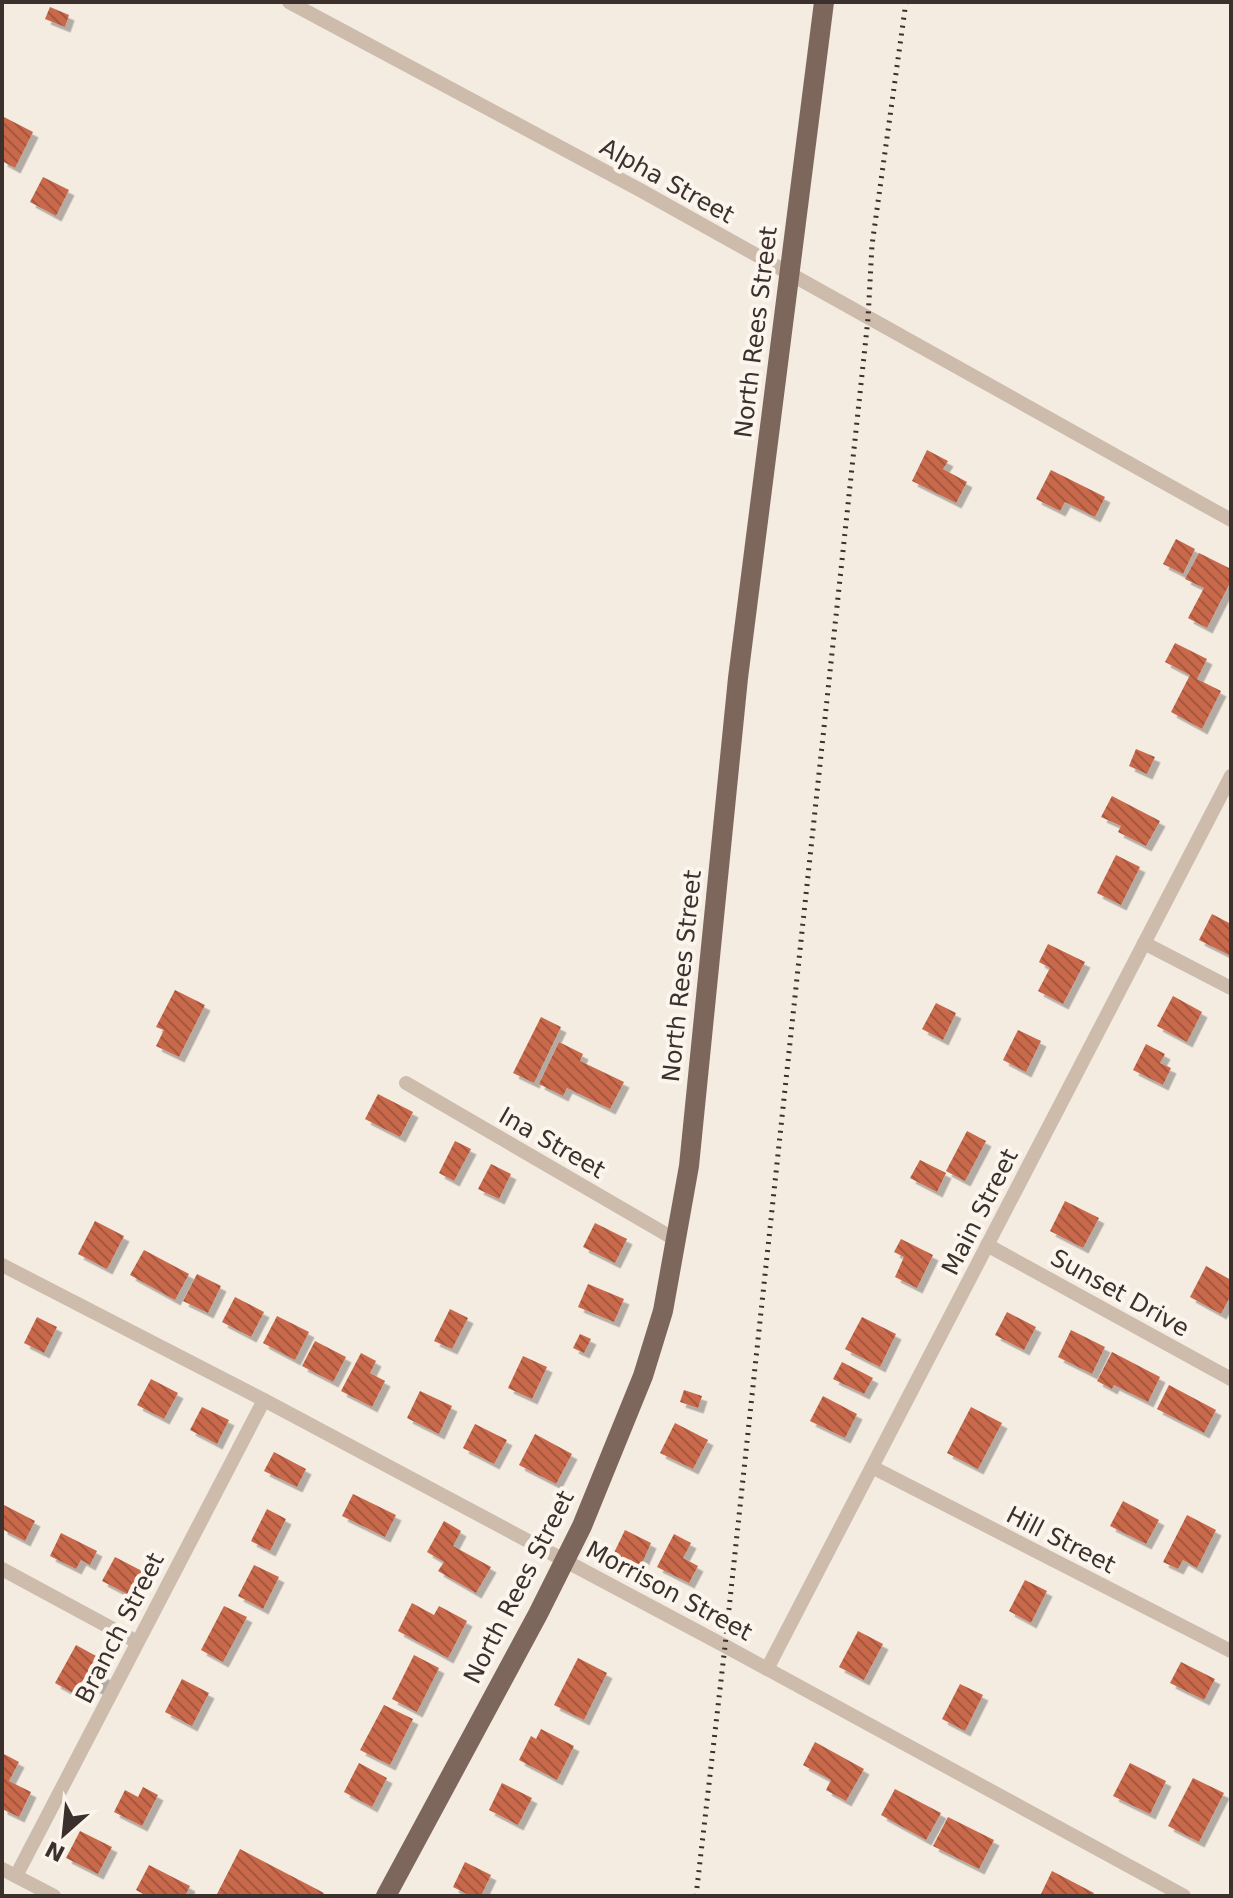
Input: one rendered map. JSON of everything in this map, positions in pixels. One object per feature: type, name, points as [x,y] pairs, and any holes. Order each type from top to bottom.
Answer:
[{"type":"main road","name":"North Rees Street","points":[[386,1896],[582,1526],[643,1376],[663,1311],[689,1166],[738,678],[824,2]]},
{"type":"street","name":"Alpha Street","points":[[289,2],[790,273],[1231,520]]},
{"type":"street","name":"Main Street","points":[[767,1669],[1231,776]]},
{"type":"street","points":[[1144,943],[1231,988]]},
{"type":"street","name":"Ina Street","points":[[406,1083],[676,1240]]},
{"type":"street","name":"Sunset Drive","points":[[987,1245],[1231,1379]]},
{"type":"street","name":"Morrison Street","points":[[2,1265],[564,1560],[1184,1896]]},
{"type":"street","name":"Branch Street","points":[[16,1876],[264,1400]]},
{"type":"street","name":"Hill Street","points":[[872,1467],[1231,1651]]},
{"type":"street","points":[[2,1569],[137,1642]]},
{"type":"street","points":[[2,1869],[54,1896]]},
{"type":"building","points":[[50,7],[69,15],[65,27],[45,19]]},
{"type":"building","points":[[2,116],[33,132],[15,168],[2,161]]},
{"type":"building","points":[[43,177],[69,190],[56,216],[30,202]]},
{"type":"building","points":[[927,450],[948,461],[943,469],[967,482],[956,503],[912,481]]},
{"type":"building","points":[[1051,470],[1105,497],[1095,517],[1065,502],[1060,511],[1036,499]]},
{"type":"building","points":[[1176,539],[1195,549],[1183,574],[1163,564]]},
{"type":"building","points":[[1199,553],[1231,569],[1231,581],[1207,628],[1188,618],[1204,588],[1185,579]]},
{"type":"building","points":[[1175,643],[1207,659],[1197,679],[1221,691],[1202,729],[1171,712],[1190,675],[1165,662]]},
{"type":"building","points":[[1136,749],[1155,757],[1147,774],[1129,766]]},
{"type":"building","points":[[1112,796],[1160,821],[1146,846],[1118,832],[1121,826],[1101,817]]},
{"type":"building","points":[[1116,855],[1140,867],[1121,905],[1097,893]]},
{"type":"building","points":[[1212,914],[1231,924],[1229,955],[1199,940]]},
{"type":"building","points":[[1048,944],[1085,962],[1063,1004],[1038,991],[1050,968],[1039,962]]},
{"type":"building","points":[[175,990],[205,1005],[179,1057],[156,1046],[164,1030],[156,1027]]},
{"type":"building","points":[[1173,996],[1202,1012],[1187,1042],[1157,1026]]},
{"type":"building","points":[[936,1003],[956,1013],[943,1040],[922,1029]]},
{"type":"building","points":[[541,1017],[561,1027],[534,1083],[513,1073]]},
{"type":"building","points":[[1018,1030],[1041,1041],[1026,1072],[1003,1060]]},
{"type":"building","points":[[559,1042],[583,1054],[580,1061],[624,1082],[610,1109],[567,1088],[563,1096],[539,1084]]},
{"type":"building","points":[[1146,1044],[1165,1054],[1160,1063],[1171,1068],[1163,1085],[1133,1070]]},
{"type":"building","points":[[378,1094],[413,1112],[400,1137],[365,1119]]},
{"type":"building","points":[[967,1131],[986,1141],[965,1181],[946,1171]]},
{"type":"building","points":[[455,1141],[471,1149],[454,1181],[439,1173]]},
{"type":"building","points":[[920,1160],[946,1173],[937,1192],[910,1178]]},
{"type":"building","points":[[491,1164],[511,1174],[499,1199],[478,1189]]},
{"type":"building","points":[[1065,1201],[1099,1218],[1083,1248],[1050,1231]]},
{"type":"building","points":[[95,1221],[124,1236],[107,1269],[78,1254]]},
{"type":"building","points":[[595,1223],[627,1239],[615,1263],[583,1247]]},
{"type":"building","points":[[901,1239],[933,1255],[917,1288],[895,1277],[904,1257],[894,1252]]},
{"type":"building","points":[[144,1250],[189,1274],[175,1300],[130,1275]]},
{"type":"building","points":[[1206,1266],[1231,1280],[1231,1295],[1221,1314],[1190,1297]]},
{"type":"building","points":[[197,1274],[221,1286],[208,1313],[183,1301]]},
{"type":"building","points":[[588,1284],[624,1299],[614,1322],[578,1307]]},
{"type":"building","points":[[235,1297],[264,1312],[251,1337],[222,1322]]},
{"type":"building","points":[[450,1309],[468,1318],[452,1349],[434,1341]]},
{"type":"building","points":[[1007,1312],[1036,1327],[1024,1350],[995,1335]]},
{"type":"building","points":[[277,1316],[309,1332],[295,1360],[263,1343]]},
{"type":"building","points":[[37,1317],[57,1327],[44,1353],[24,1343]]},
{"type":"building","points":[[862,1317],[896,1334],[880,1367],[845,1349]]},
{"type":"building","points":[[1071,1330],[1105,1347],[1092,1374],[1058,1357]]},
{"type":"building","points":[[580,1334],[591,1339],[584,1353],[573,1348]]},
{"type":"building","points":[[315,1341],[346,1357],[333,1382],[302,1366]]},
{"type":"building","points":[[1112,1352],[1160,1377],[1148,1402],[1114,1385],[1112,1389],[1097,1381]]},
{"type":"building","points":[[361,1353],[376,1361],[370,1373],[385,1381],[372,1407],[341,1391]]},
{"type":"building","points":[[523,1356],[547,1367],[532,1399],[508,1388]]},
{"type":"building","points":[[842,1362],[873,1378],[864,1394],[833,1379]]},
{"type":"building","points":[[151,1379],[178,1393],[164,1419],[137,1405]]},
{"type":"building","points":[[1169,1385],[1216,1410],[1204,1433],[1157,1409]]},
{"type":"building","points":[[684,1390],[702,1396],[698,1408],[680,1402]]},
{"type":"building","points":[[420,1391],[452,1406],[439,1434],[407,1418]]},
{"type":"building","points":[[823,1396],[857,1414],[845,1438],[810,1421]]},
{"type":"building","points":[[202,1407],[229,1420],[217,1444],[190,1430]]},
{"type":"building","points":[[971,1407],[1002,1423],[978,1469],[947,1453]]},
{"type":"building","points":[[675,1423],[708,1440],[693,1469],[660,1453]]},
{"type":"building","points":[[475,1424],[507,1440],[494,1464],[463,1448]]},
{"type":"building","points":[[535,1434],[572,1454],[556,1484],[519,1465]]},
{"type":"building","points":[[274,1452],[306,1469],[297,1487],[264,1471]]},
{"type":"building","points":[[353,1494],[396,1515],[385,1537],[342,1516]]},
{"type":"building","points":[[1123,1501],[1159,1520],[1146,1544],[1110,1526]]},
{"type":"building","points":[[2,1504],[35,1521],[25,1541],[2,1529]]},
{"type":"building","points":[[267,1509],[286,1519],[270,1551],[251,1541]]},
{"type":"building","points":[[1187,1515],[1216,1530],[1197,1568],[1183,1560],[1178,1569],[1163,1562]]},
{"type":"building","points":[[444,1521],[461,1531],[453,1546],[491,1567],[476,1593],[438,1571],[444,1562],[427,1552]]},
{"type":"building","points":[[625,1530],[651,1543],[639,1570],[612,1557]]},
{"type":"building","points":[[61,1533],[97,1551],[90,1565],[81,1560],[76,1569],[50,1556]]},
{"type":"building","points":[[674,1534],[691,1543],[683,1558],[698,1566],[689,1583],[657,1567]]},
{"type":"building","points":[[115,1557],[142,1571],[129,1595],[102,1581]]},
{"type":"building","points":[[254,1565],[279,1577],[263,1609],[238,1596]]},
{"type":"building","points":[[1025,1580],[1047,1591],[1031,1623],[1009,1611]]},
{"type":"building","points":[[412,1603],[434,1615],[439,1606],[467,1621],[448,1658],[398,1631]]},
{"type":"building","points":[[224,1606],[247,1617],[223,1662],[201,1650]]},
{"type":"building","points":[[858,1631],[883,1644],[864,1680],[839,1667]]},
{"type":"building","points":[[76,1645],[96,1656],[90,1667],[107,1676],[99,1690],[82,1681],[75,1694],[55,1683]]},
{"type":"building","points":[[414,1655],[439,1668],[417,1712],[392,1699]]},
{"type":"building","points":[[578,1658],[607,1673],[584,1720],[554,1705]]},
{"type":"building","points":[[1181,1662],[1215,1679],[1204,1700],[1170,1683]]},
{"type":"building","points":[[182,1679],[209,1693],[192,1726],[165,1712]]},
{"type":"building","points":[[960,1684],[983,1695],[965,1731],[942,1719]]},
{"type":"building","points":[[384,1705],[413,1719],[390,1765],[360,1750]]},
{"type":"building","points":[[541,1729],[574,1746],[557,1780],[519,1760],[531,1736],[536,1739]]},
{"type":"building","points":[[815,1742],[864,1769],[846,1801],[826,1790],[831,1780],[803,1765]]},
{"type":"building","points":[[2,1753],[19,1762],[9,1781],[31,1792],[19,1817],[2,1809]]},
{"type":"building","points":[[359,1763],[387,1778],[372,1807],[344,1792]]},
{"type":"building","points":[[1130,1763],[1166,1781],[1150,1814],[1113,1796]]},
{"type":"building","points":[[1193,1778],[1224,1793],[1199,1842],[1168,1826]]},
{"type":"building","points":[[502,1783],[532,1798],[518,1825],[489,1810]]},
{"type":"building","points":[[143,1787],[158,1795],[142,1826],[114,1812],[125,1790],[138,1797]]},
{"type":"building","points":[[895,1789],[941,1813],[926,1840],[881,1815]]},
{"type":"building","points":[[948,1817],[994,1840],[979,1869],[933,1846]]},
{"type":"building","points":[[80,1831],[112,1847],[98,1874],[66,1858]]},
{"type":"building","points":[[240,1849],[324,1893],[322,1896],[216,1896]]},
{"type":"building","points":[[465,1862],[491,1875],[481,1896],[471,1896],[453,1887]]},
{"type":"building","points":[[149,1865],[190,1886],[185,1896],[147,1896],[136,1890]]},
{"type":"building","points":[[1052,1871],[1094,1893],[1092,1896],[1040,1896]]},
{"type":"railway","points":[[696,1896],[868,319],[872,245],[906,2]]}]
